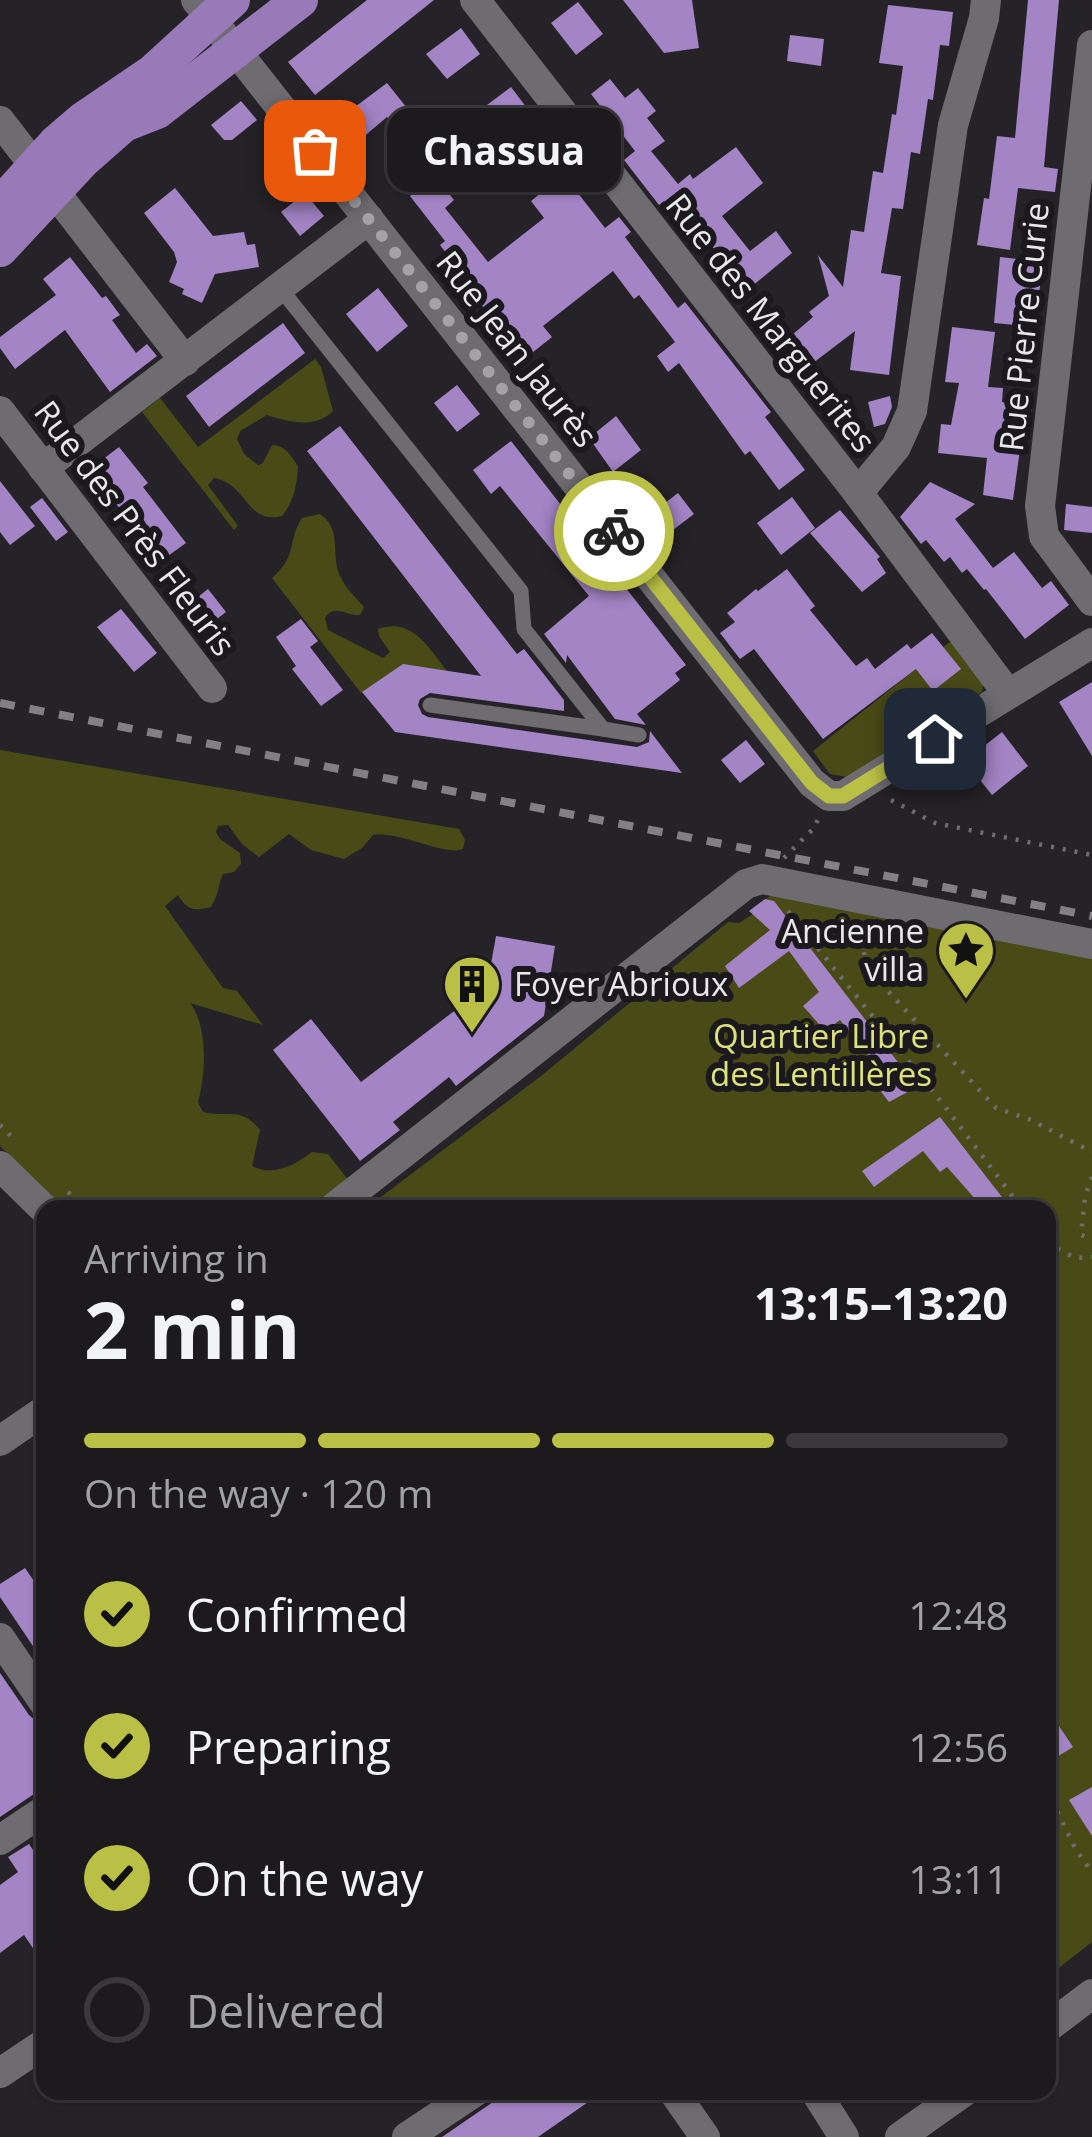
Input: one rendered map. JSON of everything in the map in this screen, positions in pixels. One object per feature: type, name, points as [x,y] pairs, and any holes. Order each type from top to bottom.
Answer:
[{"type":"main road","points":[[0,205],[83,160],[124,124],[153,114],[300,0]]},
{"type":"main road","points":[[0,250],[45,180],[56,143],[152,74],[213,6]]},
{"type":"street","name":"Rue des Marguerites","points":[[475,0],[858,493],[1007,694]]},
{"type":"street","points":[[858,493],[896,447],[912,411],[952,125],[986,0]]},
{"type":"street","name":"Rue Jean Jaurès","points":[[213,6],[235,50],[812,783],[829,796]]},
{"type":"street","name":"Rue Pierre Curie","points":[[1092,45],[1040,506],[1044,536],[1092,601]]},
{"type":"street","points":[[0,121],[184,361]]},
{"type":"street","points":[[43,468],[369,219]]},
{"type":"street","name":"Rue des Près Fleuris","points":[[0,411],[212,688]]},
{"type":"street","points":[[829,796],[843,796],[1092,643]]},
{"type":"street","points":[[343,1200],[746,884],[762,879],[1092,944]]},
{"type":"street","points":[[0,1166],[36,1201]]},
{"type":"street","points":[[0,1441],[36,1416]]},
{"type":"street","points":[[0,1638],[36,1691]]},
{"type":"street","points":[[0,1840],[36,1816]]},
{"type":"street","points":[[1056,2021],[1092,1994]]},
{"type":"street","points":[[0,2073],[36,2049]]},
{"type":"street","points":[[420,2133],[464,2100]]},
{"type":"street","points":[[679,2100],[705,2137]]},
{"type":"street","points":[[821,2100],[844,2137]]},
{"type":"street","points":[[900,2137],[952,2100]]},
{"type":"lane","points":[[280,288],[521,591],[524,629],[602,729]]},
{"type":"lane","points":[[430,705],[639,735]]},
{"type":"path","points":[[862,784],[935,823],[1092,855]]},
{"type":"path","points":[[829,796],[814,828],[762,879],[1014,1200]]},
{"type":"path","points":[[878,901],[864,952],[874,976],[996,1108],[1031,1120],[1092,1152]]},
{"type":"path","points":[[1092,1177],[1081,1235],[1092,1239]]},
{"type":"path","points":[[1056,1248],[1075,1258],[1092,1257]]},
{"type":"path","points":[[1056,1809],[1092,1872]]},
{"type":"green space","points":[[315,359],[333,411],[310,422],[267,415],[240,431],[237,439],[244,454],[258,465],[272,445],[277,445],[298,466],[294,493],[282,516],[261,515],[225,482],[214,478],[208,485],[238,526],[234,530],[142,412],[160,398],[198,447]]},
{"type":"green space","points":[[320,514],[334,535],[340,576],[364,607],[360,615],[329,614],[325,618],[328,630],[383,658],[390,652],[378,629],[400,627],[418,636],[447,671],[403,665],[361,693],[272,578],[286,563],[302,518]]},
{"type":"green space","points":[[955,638],[985,676],[982,692],[847,777],[830,774],[813,751]]},
{"type":"green space","points":[[0,750],[459,829],[465,840],[463,849],[373,835],[344,859],[311,850],[289,834],[259,857],[228,825],[218,826],[220,839],[240,853],[241,864],[223,874],[211,907],[192,908],[178,895],[165,906],[223,988],[237,991],[263,1025],[190,1003],[203,1037],[198,1102],[203,1112],[240,1115],[260,1130],[252,1166],[276,1170],[312,1152],[328,1154],[349,1181],[320,1200],[55,1200],[0,1146]]},
{"type":"green space","name":"Quartier Libre des Lentillères","points":[[796,895],[1092,953],[1092,1942],[1056,1970],[1056,1200],[377,1200],[541,1076],[728,922],[739,923],[770,896]]},
{"type":"building","points":[[367,0],[434,0],[315,95],[288,62]]},
{"type":"building","points":[[623,0],[692,0],[699,48],[664,53]]},
{"type":"building","points":[[1028,0],[1059,0],[1044,167],[1058,169],[1055,192],[1018,188],[1010,250],[977,245],[997,136],[1015,138]]},
{"type":"building","points":[[578,2],[603,34],[576,55],[551,23]]},
{"type":"building","points":[[888,5],[953,12],[949,46],[940,45],[920,154],[911,152],[903,209],[892,208],[881,273],[901,276],[889,375],[850,370],[855,331],[800,373],[778,347],[829,296],[818,255],[843,287],[851,230],[864,232],[873,171],[883,173],[903,66],[879,63]]},
{"type":"building","points":[[461,28],[480,54],[447,79],[426,54]]},
{"type":"building","points":[[790,35],[824,39],[821,66],[787,61]]},
{"type":"building","points":[[610,79],[625,98],[638,88],[656,111],[647,118],[665,141],[651,151],[678,184],[690,174],[693,179],[736,147],[763,183],[722,216],[750,251],[776,231],[792,253],[739,297],[722,275],[730,269],[699,230],[691,236],[624,160],[635,151],[591,94]]},
{"type":"building","points":[[387,83],[427,133],[411,145],[387,117],[355,144],[336,121]]},
{"type":"building","points":[[511,87],[552,149],[547,153],[605,228],[619,217],[631,232],[625,237],[678,308],[685,302],[771,412],[765,417],[805,470],[779,490],[750,451],[745,455],[679,363],[668,372],[657,356],[675,342],[639,295],[634,299],[613,271],[543,326],[552,337],[532,353],[521,339],[514,346],[443,256],[446,253],[440,245],[445,241],[410,196],[435,176],[454,200],[445,208],[488,262],[544,218],[531,201],[542,192],[484,112]]},
{"type":"building","points":[[241,101],[257,120],[232,140],[224,140],[211,125]]},
{"type":"building","points":[[175,188],[213,236],[244,232],[247,245],[255,244],[259,267],[215,274],[202,303],[169,282],[177,262],[174,252],[144,213]]},
{"type":"building","points":[[305,193],[324,216],[300,236],[281,212]]},
{"type":"building","points":[[70,257],[120,315],[112,320],[136,353],[147,344],[157,356],[110,392],[65,330],[15,369],[0,348],[0,337],[56,295],[43,279]]},
{"type":"building","points":[[1000,257],[1043,262],[1039,294],[1030,293],[1026,326],[994,323]]},
{"type":"building","points":[[378,288],[408,326],[377,352],[346,314]]},
{"type":"building","points":[[283,323],[305,353],[209,427],[186,396]]},
{"type":"building","points":[[952,327],[995,332],[988,387],[1003,388],[1002,402],[1032,406],[1028,435],[1022,435],[1013,500],[983,495],[987,458],[938,453],[941,424],[951,425],[959,383],[945,382]]},
{"type":"building","points":[[457,385],[480,414],[457,432],[434,403]]},
{"type":"building","points":[[890,396],[892,407],[885,424],[874,427],[868,402]]},
{"type":"building","points":[[616,416],[641,450],[613,472],[589,438]]},
{"type":"building","points":[[340,426],[517,654],[524,649],[564,700],[564,711],[430,693],[420,699],[422,714],[637,747],[649,742],[650,731],[682,773],[395,732],[362,692],[403,664],[481,676],[307,451]]},
{"type":"building","points":[[511,441],[686,665],[675,673],[680,680],[637,714],[646,725],[615,719],[567,655],[566,663],[544,634],[589,596],[500,486],[491,494],[473,470]]},
{"type":"building","points":[[119,447],[186,543],[158,563],[89,470]]},
{"type":"building","points":[[0,481],[35,526],[10,545],[0,532]]},
{"type":"building","points":[[930,482],[975,504],[955,519],[993,568],[1014,552],[1042,588],[1051,581],[1069,605],[1025,639],[967,569],[962,573],[950,557],[944,562],[926,540],[921,544],[900,517]]},
{"type":"building","points":[[678,493],[694,514],[673,530],[657,509]]},
{"type":"building","points":[[792,497],[815,528],[781,555],[757,523]]},
{"type":"building","points":[[42,498],[68,532],[56,541],[30,507]]},
{"type":"building","points":[[1066,504],[1092,507],[1092,533],[1064,530]]},
{"type":"building","points":[[840,510],[880,557],[886,573],[862,592],[810,533]]},
{"type":"building","points":[[787,569],[815,606],[810,610],[856,666],[867,658],[875,669],[907,644],[911,649],[932,633],[961,669],[933,691],[916,669],[823,739],[754,649],[740,659],[720,633],[735,622],[727,613]]},
{"type":"building","points":[[208,589],[226,612],[205,628],[188,605]]},
{"type":"building","points":[[121,609],[157,653],[134,672],[97,627]]},
{"type":"building","points":[[301,619],[318,641],[310,647],[343,690],[321,706],[292,669],[296,666],[276,637]]},
{"type":"building","points":[[1092,682],[1092,756],[1059,702]]},
{"type":"building","points":[[1002,732],[1028,766],[992,795],[965,761]]},
{"type":"building","points":[[746,740],[765,764],[740,783],[721,760]]},
{"type":"building","points":[[765,899],[774,901],[917,1087],[889,1102],[866,1072],[876,1065],[840,1020],[825,1031],[803,1006],[819,992],[789,951],[739,988],[725,966],[770,930],[749,911]]},
{"type":"building","name":"Foyer Abrioux","points":[[496,936],[555,946],[544,1016],[456,1086],[449,1077],[393,1122],[400,1130],[360,1161],[273,1050],[311,1019],[361,1082],[487,986]]},
{"type":"building","points":[[940,1117],[1004,1200],[976,1200],[947,1167],[940,1172],[923,1151],[874,1187],[862,1171]]},
{"type":"building","points":[[25,1568],[36,1584],[36,1651],[0,1597],[0,1584]]},
{"type":"building","points":[[0,1673],[36,1721],[36,1793],[0,1817]]},
{"type":"building","points":[[1056,1722],[1073,1747],[1056,1757]]},
{"type":"building","points":[[1092,1787],[1092,1836],[1069,1800]]},
{"type":"building","points":[[29,1844],[36,1854],[36,1953],[24,1935],[0,1953],[0,1885],[18,1872],[8,1857]]},
{"type":"building","points":[[496,2100],[591,2100],[538,2137],[442,2137]]},
{"type":"railway","points":[[0,703],[1092,916]]},
{"type":"way so far","points":[[315,151],[614,531]]},
{"type":"place","name":"Chassua","points":[[315,151]]},
{"type":"place","name":"Ancienne villa","points":[[966,1001]]},
{"type":"place","name":"Foyer Abrioux","points":[[472,1035]]},
{"type":"route","points":[[614,531],[812,783],[829,796],[843,796],[935,739]]}]
